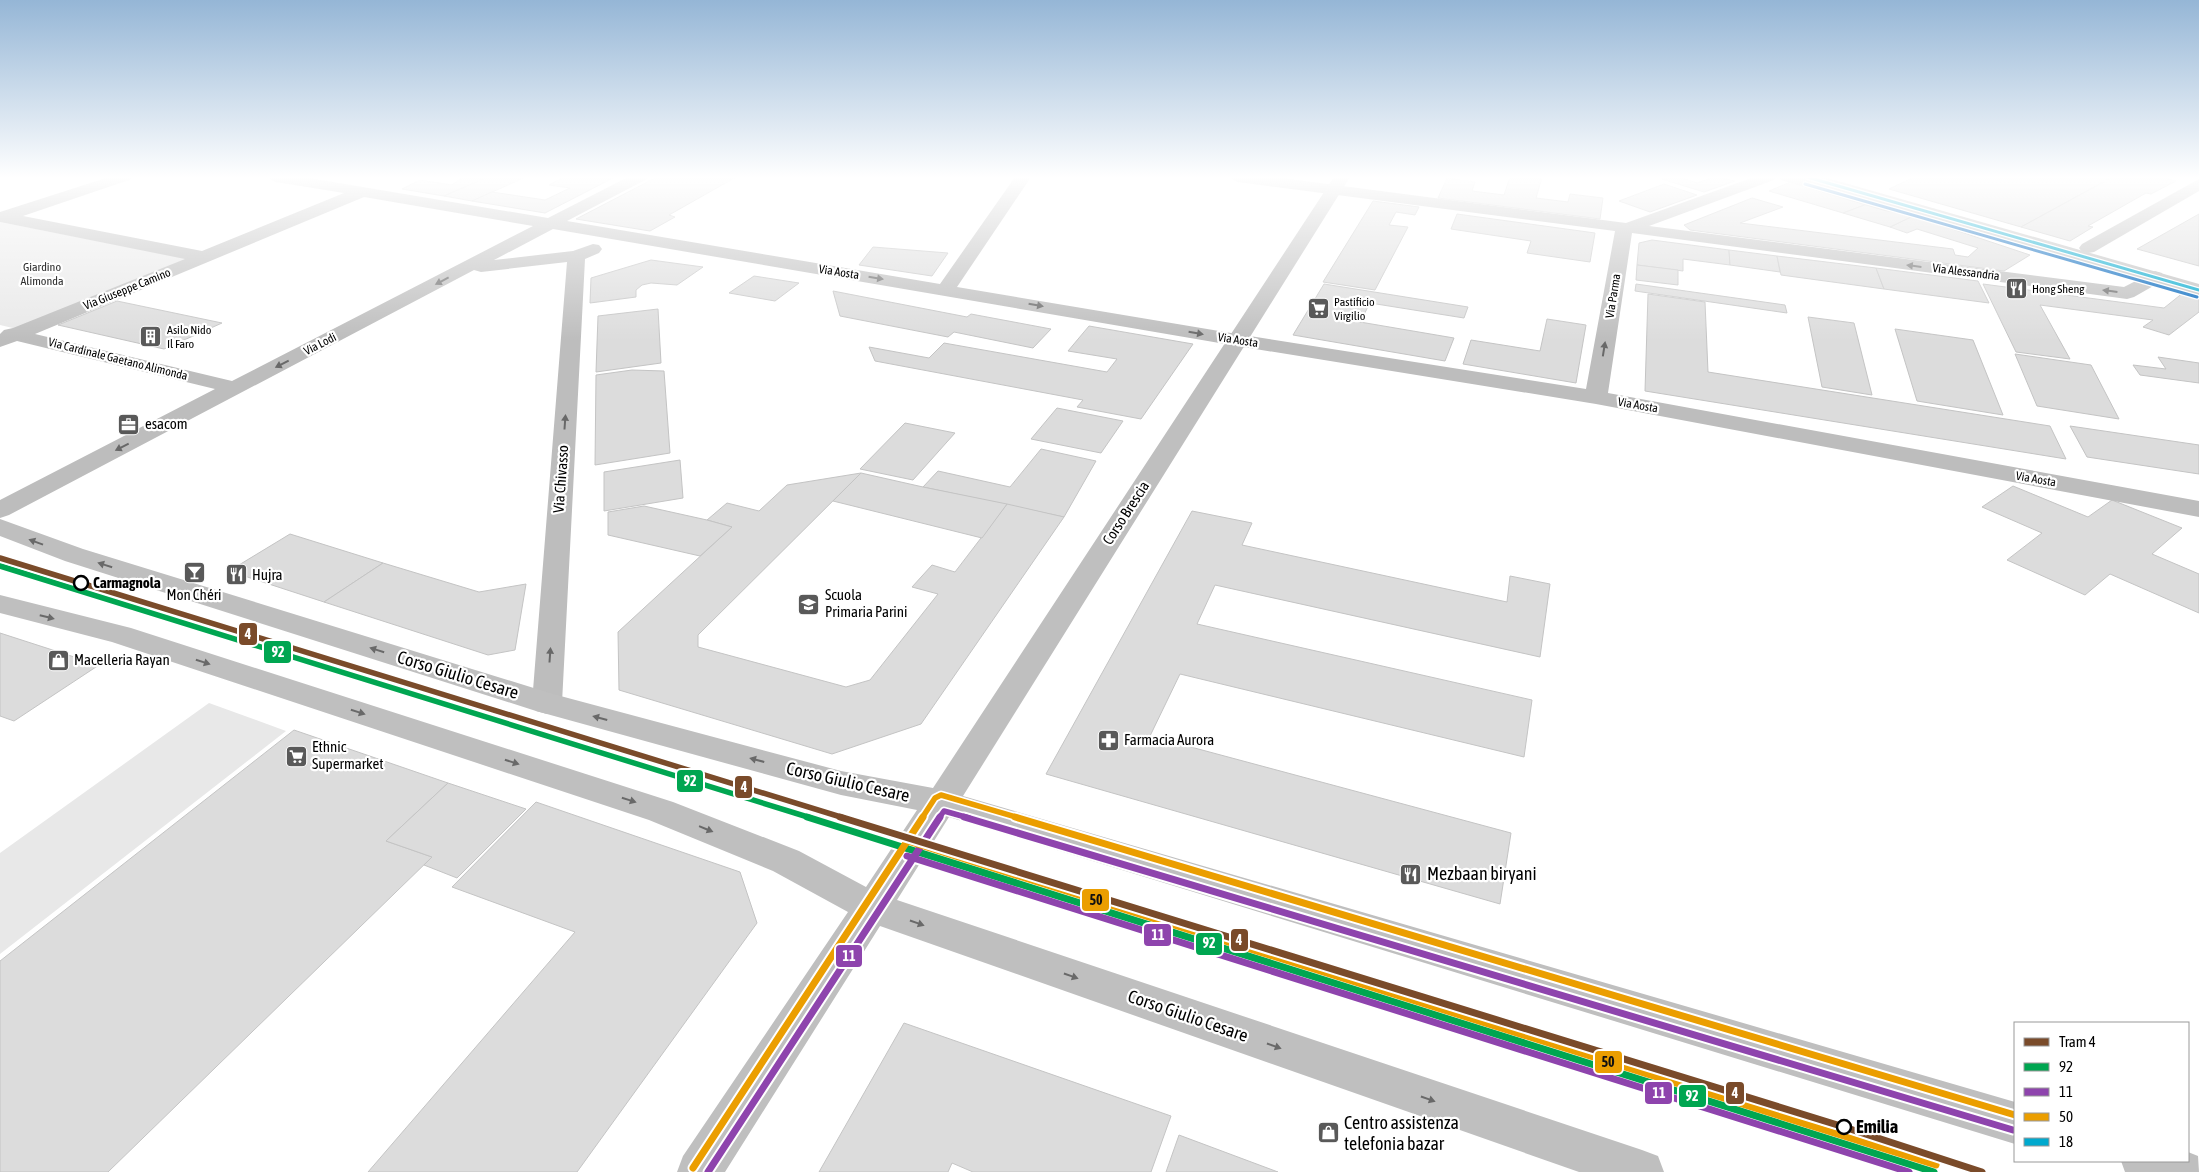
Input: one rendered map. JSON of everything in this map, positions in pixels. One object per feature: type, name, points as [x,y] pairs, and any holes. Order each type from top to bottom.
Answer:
[{"type":"street","points":[[72,232],[204,257]]},
{"type":"street","name":"Via Giuseppe Camino","points":[[5,335],[265,232]]},
{"type":"street","name":"Via Lodi","points":[[0,510],[534,232]]},
{"type":"street","name":"Via Aosta","points":[[593,232],[946,289],[1237,340],[1596,397],[2199,509]]},
{"type":"street","points":[[946,289],[985,232]]},
{"type":"street","name":"Corso Brescia","points":[[699,1172],[940,802],[1307,232]]},
{"type":"street","name":"Via Parma","points":[[1596,397],[1624,232]]},
{"type":"street","name":"Via Alessandria","points":[[1645,232],[2127,293],[2155,277]]},
{"type":"street","points":[[1996,232],[2199,290]]},
{"type":"street","points":[[2088,248],[2116,232]]},
{"type":"street","points":[[464,269],[576,256],[623,237]]},
{"type":"street","name":"Via Chivasso","points":[[546,703],[576,256]]},
{"type":"street","name":"Via Cardinale Gaetano Alimonda","points":[[5,335],[236,388]]},
{"type":"street","name":"Corso Giulio Cesare","points":[[0,527],[74,555],[546,703],[840,783],[940,802],[2014,1123]]},
{"type":"street","name":"Corso Giulio Cesare","points":[[0,604],[121,635],[661,811],[786,861],[871,907],[1642,1172]]},
{"type":"street","points":[[2147,1162],[2182,1172]]},
{"type":"green space","name":"Giardino Alimonda","points":[[0,232],[49,232],[188,259],[17,329],[0,325]]},
{"type":"green space","points":[[209,703],[286,731],[0,954],[0,853]]},
{"type":"building","points":[[1354,232],[1406,232],[1375,290],[1323,282]]},
{"type":"building","points":[[1469,232],[1595,233],[1590,262],[1527,253],[1531,241]]},
{"type":"building","points":[[1703,232],[1811,232],[1953,249],[1955,255],[1968,257],[1978,248],[1926,232],[1960,232],[2030,255],[2004,271]]},
{"type":"building","points":[[2037,232],[2085,232],[2070,241]]},
{"type":"building","points":[[2168,232],[2199,232],[2199,266],[2137,249]]},
{"type":"building","points":[[1652,240],[1729,250],[1730,265],[1683,259],[1683,271],[1637,265],[1639,243]]},
{"type":"building","points":[[873,247],[948,253],[932,276],[859,265]]},
{"type":"building","points":[[1729,250],[1777,256],[1780,272],[1730,265]]},
{"type":"building","points":[[1777,256],[1876,268],[1884,289],[1781,275]]},
{"type":"building","points":[[651,260],[703,267],[677,285],[651,283],[642,285],[636,290],[636,297],[590,303],[591,278]]},
{"type":"building","points":[[1637,265],[1678,270],[1678,285],[1636,280]]},
{"type":"building","points":[[1876,268],[1978,281],[1989,303],[1884,289]]},
{"type":"building","points":[[754,276],[799,283],[775,301],[729,293]]},
{"type":"building","points":[[1324,284],[1468,307],[1464,318],[1370,303],[1360,322],[1454,338],[1445,361],[1293,335]]},
{"type":"building","points":[[1636,284],[1785,305],[1787,313],[1635,291]]},
{"type":"building","points":[[1983,284],[2164,308],[2184,292],[2199,297],[2199,312],[2169,335],[2143,327],[2153,320],[2040,305],[2070,359],[2016,352]]},
{"type":"building","points":[[833,291],[967,317],[971,314],[1051,329],[1033,348],[954,332],[948,337],[840,316]]},
{"type":"building","points":[[1648,294],[1705,302],[1708,372],[2050,426],[2066,459],[1645,391]]},
{"type":"building","name":"Asilo Nido Il Faro","points":[[117,301],[222,323],[164,349],[58,325]]},
{"type":"building","points":[[658,309],[661,363],[596,372],[598,316]]},
{"type":"building","points":[[1808,317],[1854,323],[1872,395],[1822,387]]},
{"type":"building","points":[[1547,319],[1586,325],[1576,383],[1463,364],[1471,340],[1540,351]]},
{"type":"building","points":[[1089,326],[1193,344],[1141,419],[1077,407],[1083,400],[875,361],[869,347],[929,358],[944,343],[1107,372],[1117,359],[1068,351]]},
{"type":"building","points":[[1895,329],[1973,340],[2003,415],[1917,401]]},
{"type":"building","points":[[2015,354],[2091,365],[2119,419],[2037,406]]},
{"type":"building","points":[[2158,357],[2199,363],[2199,383],[2140,375],[2133,365],[2166,369]]},
{"type":"building","points":[[632,370],[664,371],[670,453],[595,465],[596,375]]},
{"type":"building","points":[[1057,408],[1123,421],[1101,453],[1031,439]]},
{"type":"building","points":[[905,423],[955,433],[913,480],[860,469]]},
{"type":"building","points":[[2070,426],[2199,445],[2199,474],[2087,457]]},
{"type":"building","points":[[1041,449],[1096,461],[1064,517],[923,487],[938,471],[1010,487]]},
{"type":"building","points":[[680,460],[683,498],[604,511],[604,472]]},
{"type":"building","points":[[861,473],[698,635],[698,647],[846,687],[870,680],[938,594],[912,587],[932,565],[955,572],[1007,504],[1064,517],[921,724],[832,754],[619,690],[618,632],[732,527],[707,520],[727,503],[759,511],[787,485]]},
{"type":"building","points":[[861,473],[1007,504],[982,538],[833,501]]},
{"type":"building","points":[[2013,486],[2088,517],[2112,500],[2182,528],[2152,554],[2199,574],[2199,613],[2110,574],[2085,595],[2007,560],[2042,533],[1982,507]]},
{"type":"building","points":[[644,506],[732,527],[700,556],[608,535],[608,512]]},
{"type":"building","points":[[1192,511],[1252,523],[1242,545],[1507,602],[1510,576],[1550,584],[1540,657],[1215,585],[1197,624],[1532,700],[1524,757],[1180,674],[1150,736],[1511,833],[1500,904],[1046,774]]},
{"type":"building","points":[[290,534],[383,563],[324,602],[229,571]]},
{"type":"building","points":[[383,563],[479,592],[526,584],[515,650],[488,655],[324,602]]},
{"type":"building","points":[[0,633],[99,665],[14,721],[0,716]]},
{"type":"building","points":[[294,730],[448,783],[386,841],[432,857],[108,1172],[0,1172],[0,961]]},
{"type":"building","points":[[448,783],[526,809],[457,878],[424,865],[432,857],[386,841]]},
{"type":"building","points":[[536,802],[740,872],[757,923],[577,1172],[368,1172],[575,932],[452,887]]},
{"type":"building","points":[[904,1023],[1171,1116],[1151,1172],[973,1172],[952,1163],[948,1172],[819,1172]]},
{"type":"building","points":[[1179,1135],[1278,1172],[1166,1172]]},
{"type":"tram line","name":"4","points":[[0,558],[1844,1127],[1982,1172]]},
{"type":"transit line","points":[[1970,232],[2197,297]]},
{"type":"transit line","name":"18","points":[[1997,232],[2199,290]]},
{"type":"transit line","name":"92","points":[[0,566],[845,829],[1934,1172]]},
{"type":"transit line","name":"50","points":[[693,1168],[935,798],[941,795],[2014,1115]]},
{"type":"transit line","name":"11","points":[[708,1172],[944,811],[2013,1130]]},
{"type":"transit line","name":"50","points":[[911,842],[1936,1165]]},
{"type":"transit line","name":"11","points":[[907,856],[1909,1172]]},
{"type":"place","name":"Hong Sheng","points":[[2016,289]]},
{"type":"place","name":"Pastificio Virgilio","points":[[1318,309]]},
{"type":"place","name":"Asilo Nido Il Faro","points":[[151,337]]},
{"type":"place","name":"esacom","points":[[129,424]]},
{"type":"place","name":"Mon Chéri","points":[[194,572]]},
{"type":"place","name":"Hujra","points":[[236,575]]},
{"type":"place","name":"Carmagnola","points":[[81,583]]},
{"type":"place","name":"Scuola Primaria Parini","points":[[809,604]]},
{"type":"place","name":"Macelleria Rayan","points":[[58,660]]},
{"type":"place","name":"Farmacia Aurora","points":[[1108,740]]},
{"type":"place","name":"Ethnic Supermarket","points":[[296,756]]},
{"type":"place","name":"Mezbaan biryani","points":[[1411,874]]},
{"type":"place","name":"Emilia","points":[[1844,1127]]},
{"type":"place","name":"Centro assistenza telefonia bazar","points":[[1328,1133]]}]
